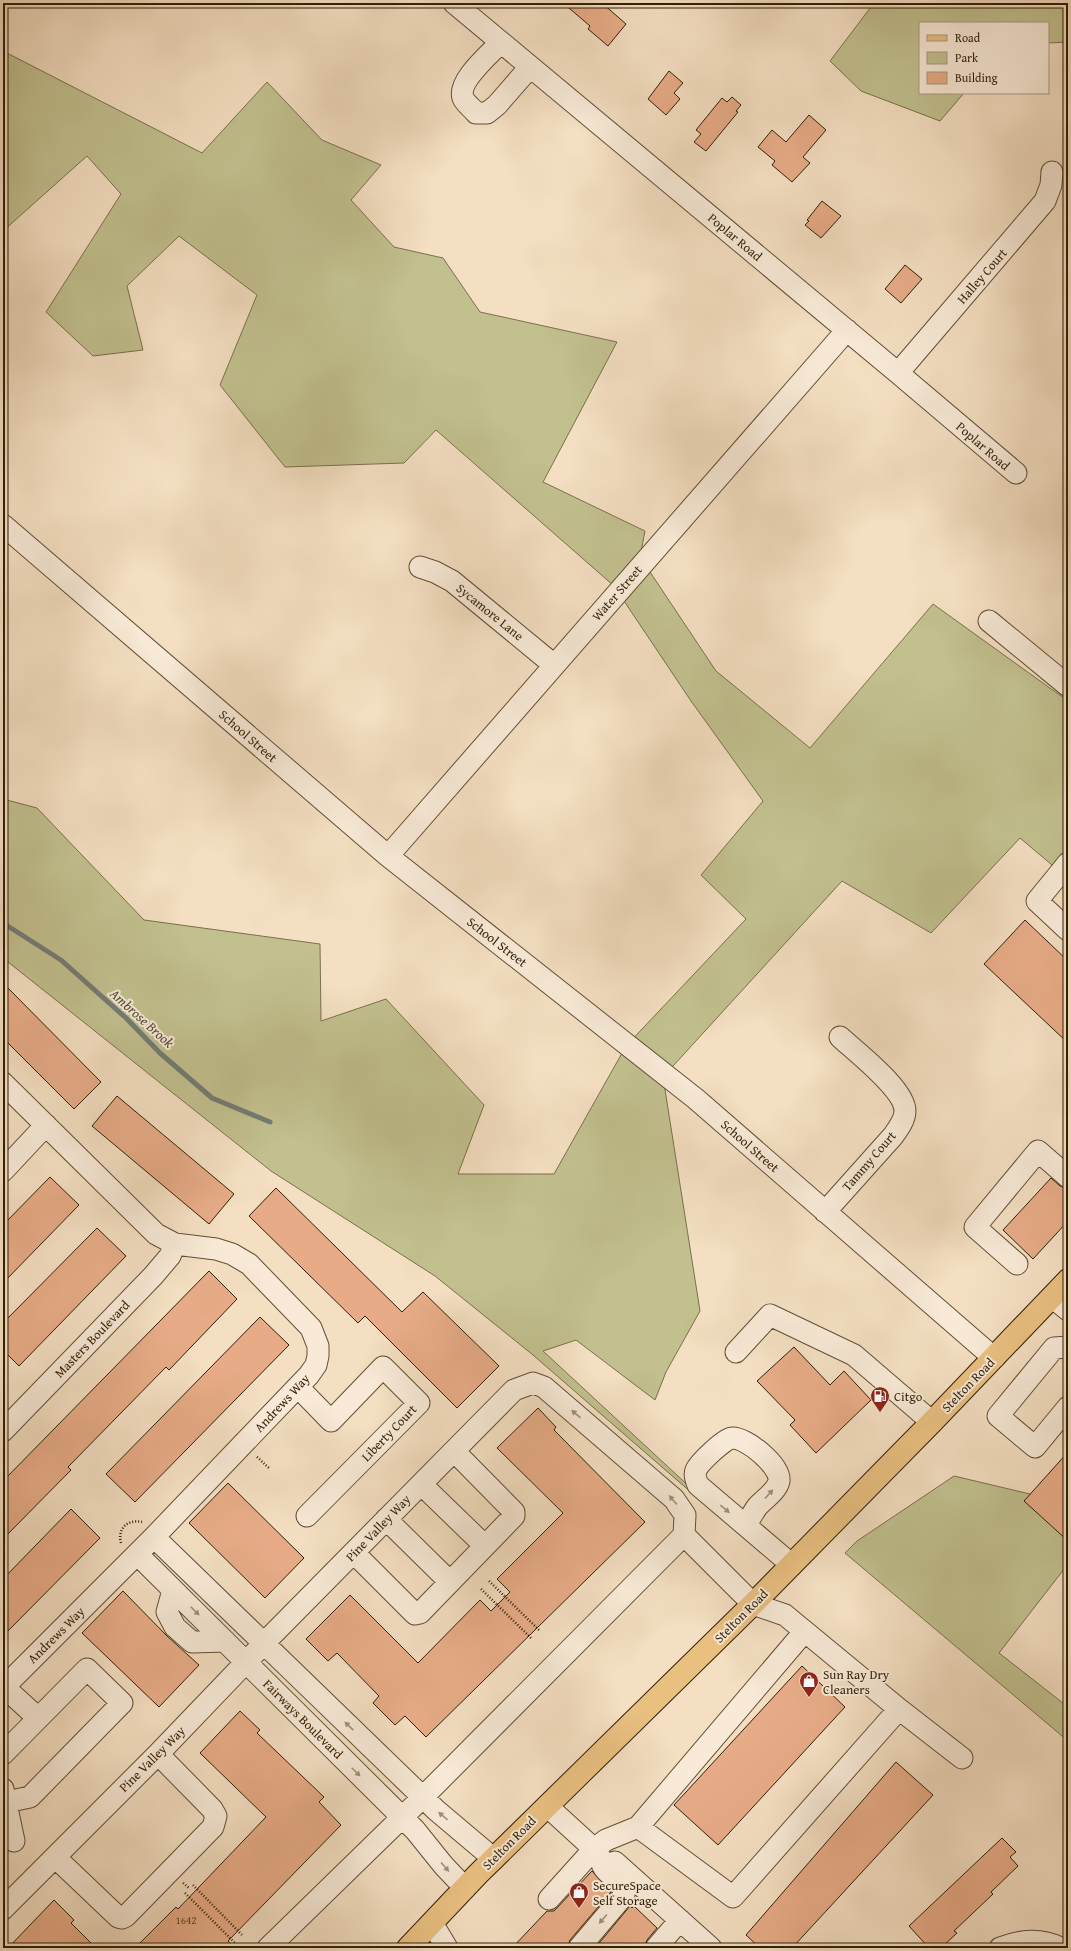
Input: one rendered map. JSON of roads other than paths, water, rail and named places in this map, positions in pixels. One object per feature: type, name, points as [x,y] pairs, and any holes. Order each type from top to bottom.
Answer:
[{"type":"main road","name":"Stelton Road","points":[[408,1948],[465,1888],[547,1806],[754,1604],[994,1358],[1060,1304],[1068,1280]]},
{"type":"street","name":"Poplar Road","points":[[454,3],[847,330],[1016,473]]},
{"type":"street","points":[[501,42],[468,77],[462,89],[463,98],[476,113],[487,113],[497,106],[530,66]]},
{"type":"street","name":"Halley Court","points":[[898,373],[1046,201],[1051,185],[1052,172]]},
{"type":"street","name":"Water Street","points":[[388,856],[847,330]]},
{"type":"street","name":"School Street","points":[[3,525],[388,856],[696,1099],[994,1358]]},
{"type":"street","name":"Sycamore Lane","points":[[420,567],[435,572],[452,581],[554,665]]},
{"type":"street","points":[[989,621],[1068,686]]},
{"type":"street","points":[[1068,864],[1037,901],[1068,930]]},
{"type":"street","name":"Tammy Court","points":[[826,1212],[893,1136],[901,1123],[905,1111],[902,1099],[895,1087],[840,1037]]},
{"type":"street","name":"Andrews Way","points":[[3,1083],[156,1234],[175,1244],[216,1249],[232,1254],[249,1264],[311,1328],[318,1346],[316,1365],[298,1387],[129,1549],[4,1688]]},
{"type":"street","points":[[3,1171],[46,1125]]},
{"type":"street","points":[[1018,1264],[975,1227],[1038,1151],[1068,1177]]},
{"type":"street","name":"Masters Boulevard","points":[[3,1431],[153,1276],[170,1256],[175,1244]]},
{"type":"street","points":[[736,1352],[770,1315],[854,1355],[932,1422]]},
{"type":"street","points":[[1068,1347],[1054,1348],[998,1416],[1035,1447],[1068,1407]]},
{"type":"street","name":"Liberty Court","points":[[298,1387],[331,1421],[383,1367],[419,1403],[307,1516]]},
{"type":"street","name":"Pine Valley Way","points":[[3,1909],[158,1754],[386,1519],[514,1390],[533,1383],[544,1387],[674,1499],[685,1516],[684,1535]]},
{"type":"street","points":[[354,1553],[414,1614],[420,1613],[486,1546],[514,1516],[514,1512],[454,1451]]},
{"type":"street","points":[[421,1484],[486,1546]]},
{"type":"street","points":[[386,1519],[450,1582]]},
{"type":"street","points":[[746,1526],[792,1565]]},
{"type":"street","name":"Fairways Boulevard","points":[[148,1530],[423,1797],[494,1859]]},
{"type":"street","points":[[268,1948],[423,1797],[684,1535],[754,1604],[785,1615],[899,1709],[962,1758]]},
{"type":"street","name":"Fairways Boulevard","points":[[129,1549],[173,1590],[402,1817],[465,1888]]},
{"type":"street","points":[[549,1899],[598,1852],[606,1840],[638,1827],[804,1632]]},
{"type":"street","points":[[3,1754],[87,1670],[122,1703],[30,1797],[4,1795],[14,1841]]},
{"type":"street","points":[[4,1688],[38,1718]]},
{"type":"street","points":[[638,1827],[733,1897],[899,1709]]},
{"type":"street","points":[[55,1856],[118,1917],[122,1918],[126,1916],[213,1827],[216,1822],[216,1816],[212,1810],[158,1754]]},
{"type":"street","points":[[547,1806],[598,1852],[610,1856],[711,1948]]},
{"type":"street","points":[[579,1948],[624,1895],[623,1886],[603,1867],[598,1852]]},
{"type":"street","points":[[656,1948],[680,1920]]},
{"type":"street","points":[[432,1923],[447,1948]]},
{"type":"street","points":[[1000,1948],[1016,1942],[1033,1940],[1050,1943],[1061,1948]]},
{"type":"waterway","name":"Ambrose Brook","points":[[3,923],[61,960],[126,1018],[160,1053],[212,1098],[270,1122]]},
{"type":"place","name":"Citgo","points":[[880,1413]]},
{"type":"place","name":"Sun Ray Dry Cleaners","points":[[809,1698]]},
{"type":"place","name":"SecureSpace Self Storage","points":[[579,1909]]}]
